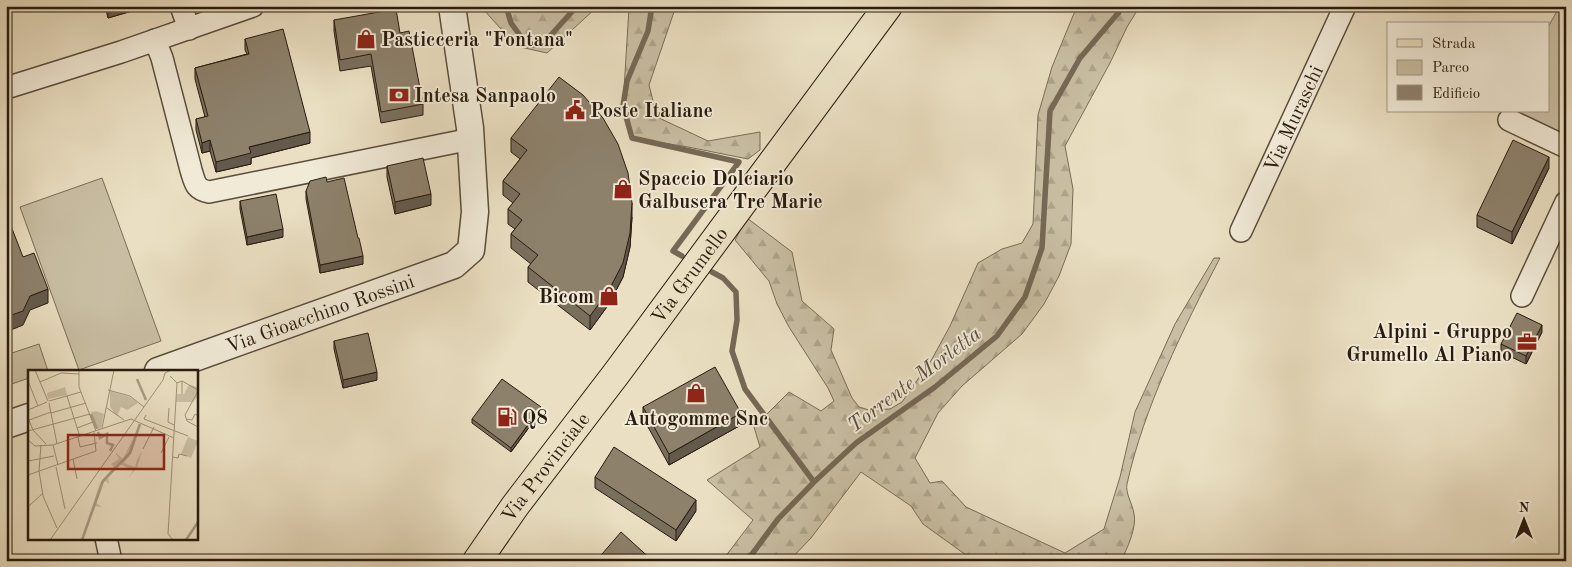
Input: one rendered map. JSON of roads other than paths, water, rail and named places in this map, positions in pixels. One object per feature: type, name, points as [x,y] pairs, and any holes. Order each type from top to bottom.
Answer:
[{"type":"main road","name":"Via Grumello","points":[[616,374],[888,6]]},
{"type":"main road","name":"Via Provinciale","points":[[477,561],[515,506],[616,374]]},
{"type":"street","points":[[181,6],[189,29]]},
{"type":"street","points":[[6,88],[254,6]]},
{"type":"street","points":[[155,40],[195,183],[201,190],[210,192],[471,139],[452,6]]},
{"type":"street","name":"Via Muraschi","points":[[1241,231],[1345,6]]},
{"type":"street","points":[[1509,120],[1566,147]]},
{"type":"street","name":"Via Gioacchino Rossini","points":[[161,370],[454,265],[471,250],[474,235],[475,212],[471,139]]},
{"type":"street","points":[[1522,296],[1566,202]]},
{"type":"street","points":[[6,425],[28,417]]},
{"type":"street","points":[[106,540],[111,561]]},
{"type":"waterway","points":[[506,6],[511,23],[527,45],[542,45],[577,6]]},
{"type":"waterway","points":[[652,6],[648,31],[627,81],[623,106],[632,138],[739,162],[673,251],[682,256]]},
{"type":"waterway","name":"Torrente Morletta","points":[[747,561],[778,519],[814,482],[856,443],[935,387],[997,336],[1025,297],[1042,248],[1050,111],[1080,58],[1119,12],[1121,6]]},
{"type":"waterway","points":[[712,272],[723,278],[736,292],[737,320],[732,351],[745,389],[814,482]]},
{"type":"place","name":"Pasticceria \"Fontana\"","points":[[366,39]]},
{"type":"place","name":"Intesa Sanpaolo","points":[[399,95]]},
{"type":"place","name":"Poste Italiane","points":[[575,110]]},
{"type":"place","name":"Spaccio Dolciario Galbusera Tre Marie","points":[[623,189]]},
{"type":"place","name":"Bicom","points":[[609,296]]},
{"type":"place","name":"Alpini - Gruppo Grumello Al Piano","points":[[1527,342]]},
{"type":"place","name":"Autogomme Snc","points":[[696,393]]},
{"type":"place","name":"Q8","points":[[507,417]]}]
